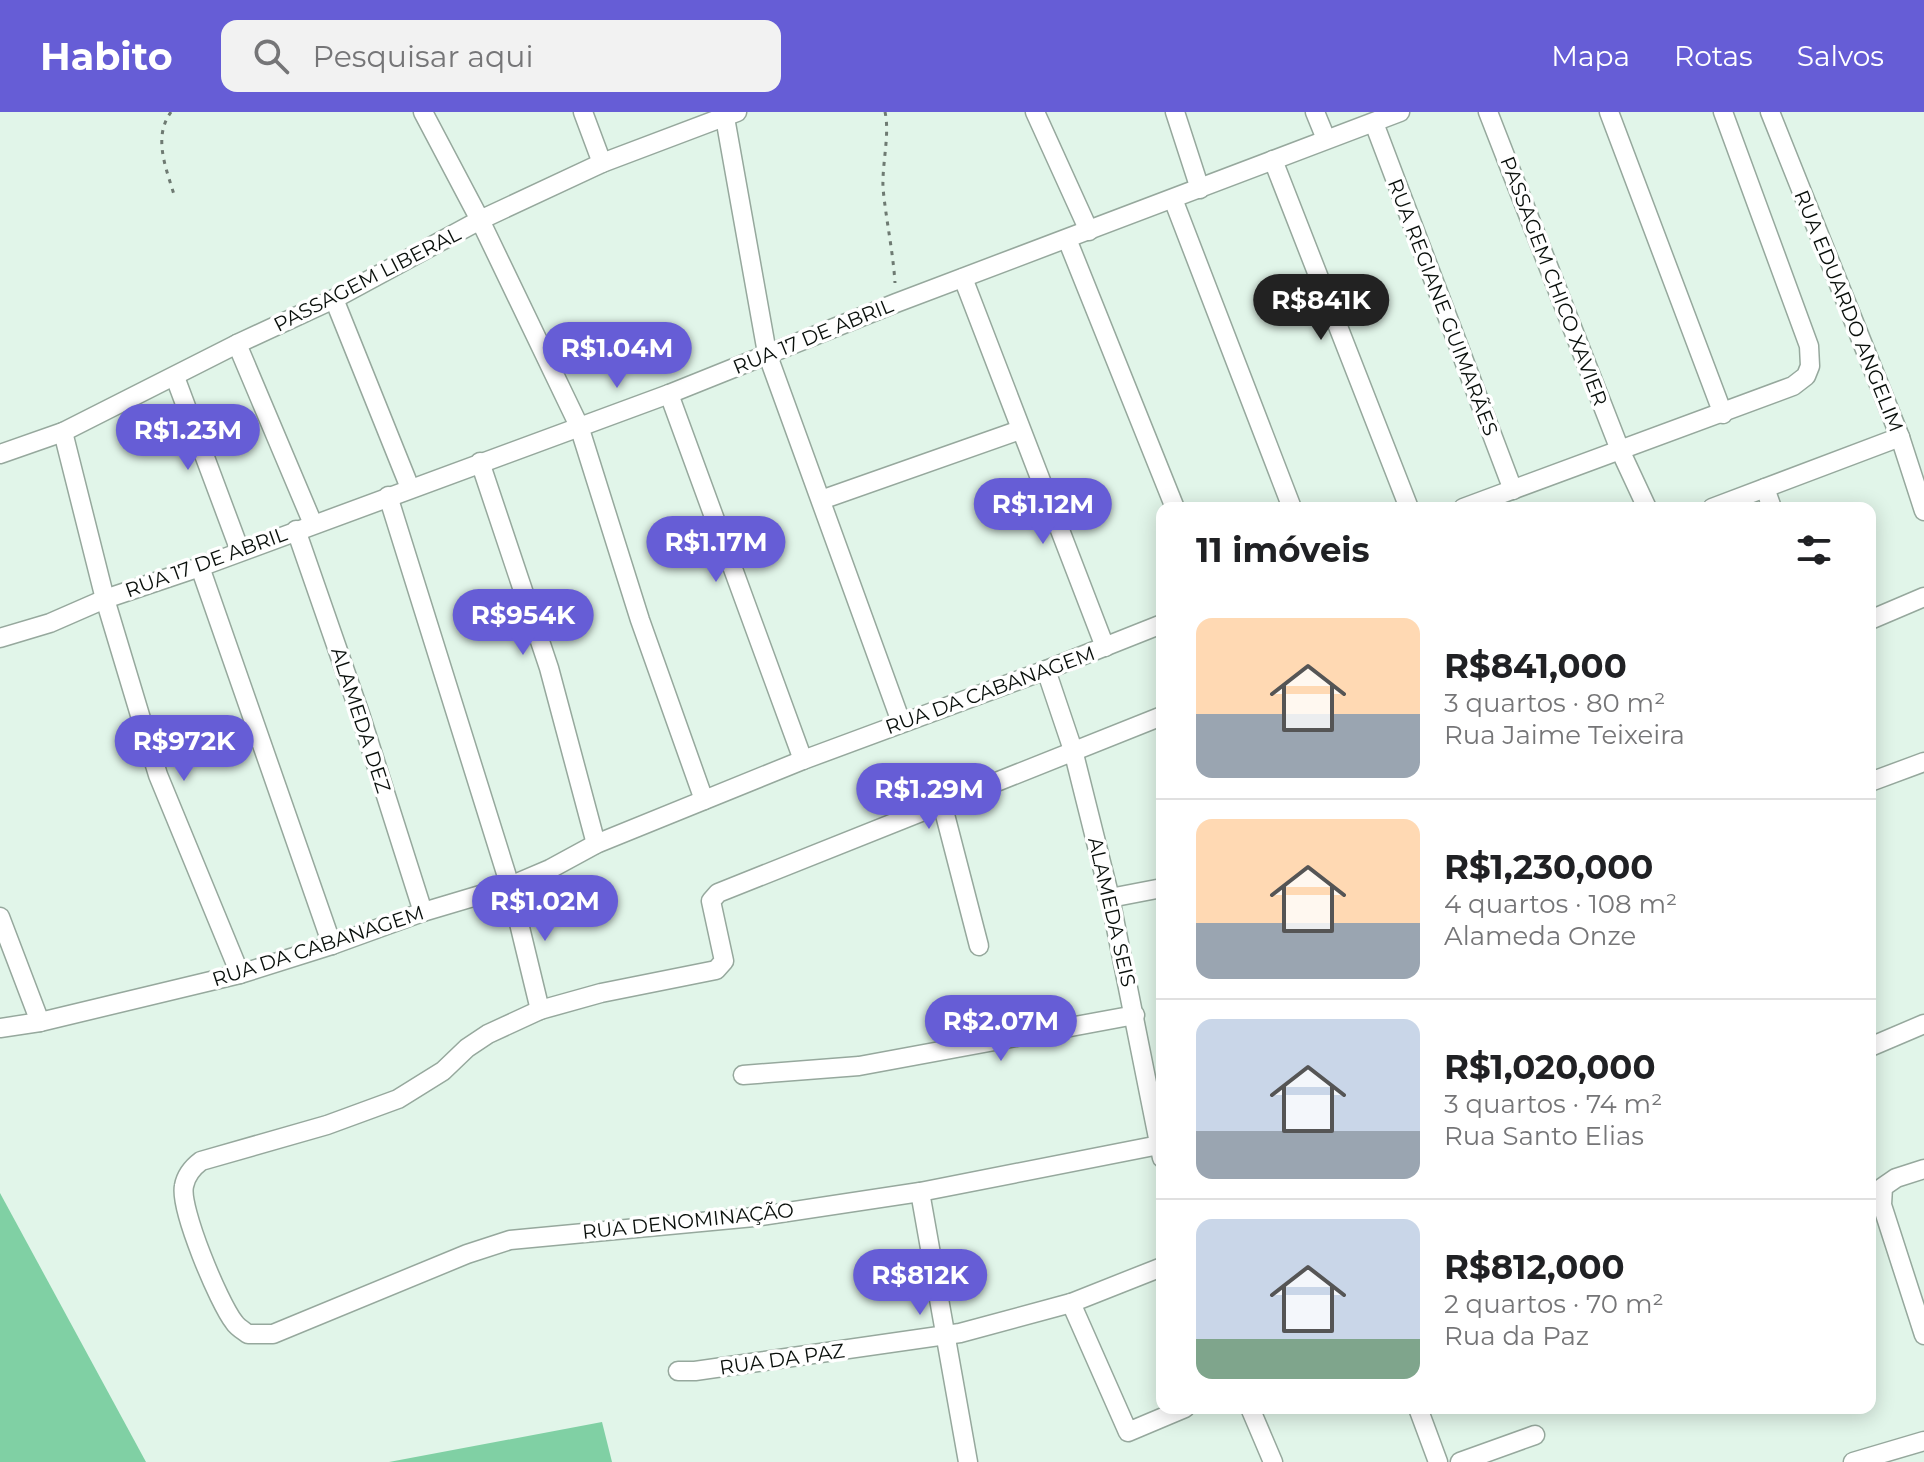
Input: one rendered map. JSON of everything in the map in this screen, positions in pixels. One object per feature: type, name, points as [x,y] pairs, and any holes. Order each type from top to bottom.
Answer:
[{"type":"street","points":[[423,112],[480,220],[579,426],[640,620],[704,800]]},
{"type":"street","points":[[583,112],[602,163]]},
{"type":"street","points":[[1035,112],[1089,231]]},
{"type":"street","points":[[1175,112],[1200,189]]},
{"type":"street","points":[[1315,112],[1326,139]]},
{"type":"street","name":"RUA 17 DE ABRIL","points":[[0,638],[50,623],[105,599],[669,394],[896,303],[1400,112]]},
{"type":"street","name":"PASSAGEM CHICO XAVIER","points":[[1488,112],[1620,450],[1644,502]]},
{"type":"street","points":[[1609,112],[1723,414]]},
{"type":"street","points":[[1480,502],[1723,414],[1793,386],[1806,376],[1810,366],[1809,346],[1723,112]]},
{"type":"street","name":"RUA EDUARDO ANGELIM","points":[[1770,112],[1900,437],[1924,511]]},
{"type":"street","points":[[729,114],[767,353],[901,722]]},
{"type":"street","name":"PASSAGEM LIBERAL","points":[[0,454],[63,432],[334,299],[480,220],[602,163],[729,114]]},
{"type":"street","name":"RUA REGIANE GUIMARÃES","points":[[1374,123],[1513,490]]},
{"type":"street","points":[[1273,160],[1407,502]]},
{"type":"street","points":[[1173,199],[1290,502]]},
{"type":"street","points":[[1067,239],[1173,502]]},
{"type":"street","points":[[963,278],[1105,647]]},
{"type":"street","points":[[334,299],[410,488]]},
{"type":"street","name":"ALAMEDA DEZ","points":[[237,344],[304,527],[423,912]]},
{"type":"street","points":[[175,377],[240,551]]},
{"type":"street","points":[[669,394],[803,760]]},
{"type":"street","points":[[821,500],[1020,430]]},
{"type":"street","points":[[63,432],[105,599],[158,775],[240,974]]},
{"type":"street","points":[[1728,502],[1900,437]]},
{"type":"street","points":[[480,462],[549,668],[596,844]]},
{"type":"street","points":[[1765,488],[1770,502]]},
{"type":"street","points":[[388,496],[510,886],[540,1010],[601,993],[716,970],[724,961],[711,910],[711,901],[718,893],[1156,718]]},
{"type":"street","points":[[200,567],[332,945]]},
{"type":"street","points":[[1876,617],[1924,597]]},
{"type":"street","name":"RUA DA CABANAGEM","points":[[0,1028],[40,1022],[240,974],[510,886],[596,844],[803,760],[1156,626]]},
{"type":"street","name":"ALAMEDA SEIS","points":[[1046,670],[1073,750],[1110,898],[1156,1128]]},
{"type":"street","points":[[1876,780],[1924,762]]},
{"type":"street","points":[[942,803],[979,946]]},
{"type":"street","points":[[1110,898],[1156,889]]},
{"type":"street","points":[[0,917],[40,1022]]},
{"type":"street","name":"RUA DENOMINAÇÃO","points":[[540,1010],[488,1034],[467,1048],[443,1071],[398,1099],[327,1125],[214,1155],[192,1169],[184,1186],[183,1203],[234,1322],[248,1334],[273,1334],[467,1254],[510,1240],[754,1217],[1156,1152]]},
{"type":"street","points":[[743,1075],[859,1066],[1135,1015]]},
{"type":"street","points":[[1876,1044],[1924,1024]]},
{"type":"street","points":[[1143,1054],[1156,1051]]},
{"type":"street","points":[[1924,1169],[1896,1178],[1883,1187],[1882,1205],[1924,1335]]},
{"type":"street","points":[[920,1192],[968,1462]]},
{"type":"street","name":"RUA DA PAZ","points":[[678,1371],[945,1335],[1071,1303],[1156,1269]]},
{"type":"street","points":[[1071,1303],[1128,1432],[1171,1414]]},
{"type":"street","points":[[1253,1414],[1273,1462]]},
{"type":"street","points":[[1420,1414],[1438,1462]]},
{"type":"street","points":[[1460,1462],[1535,1435]]},
{"type":"street","points":[[1853,1462],[1924,1441]]},
{"type":"path","points":[[171,112],[166,119],[161,148],[175,198]]},
{"type":"path","points":[[885,112],[888,124],[883,146],[883,187],[896,303]]},
{"type":"green space","points":[[0,1193],[146,1462],[0,1462]]},
{"type":"green space","points":[[602,1422],[612,1462],[389,1462]]}]
